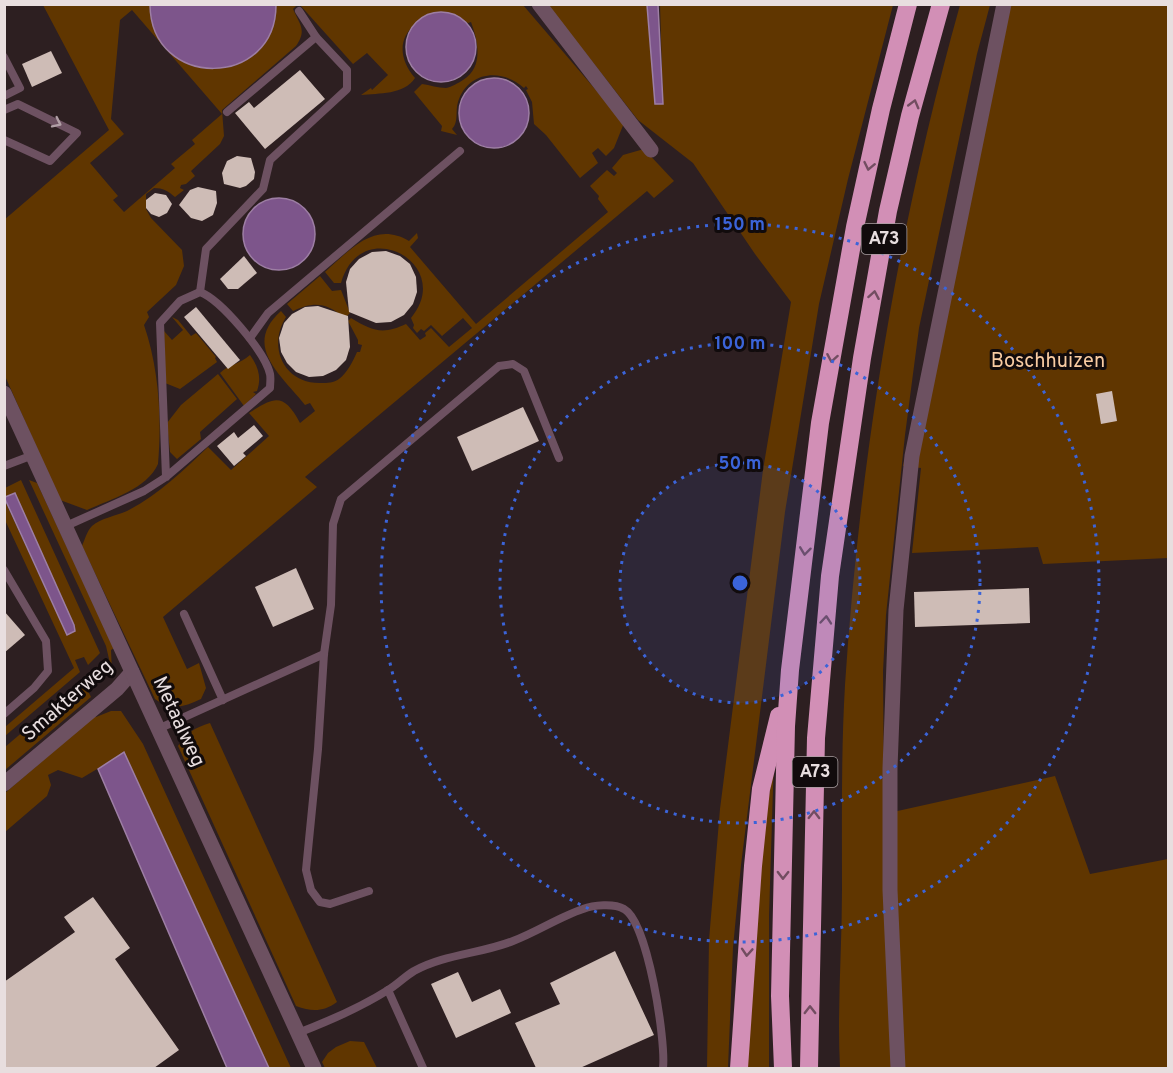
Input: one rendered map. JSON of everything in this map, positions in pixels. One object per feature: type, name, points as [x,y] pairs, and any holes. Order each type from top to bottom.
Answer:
[{"type":"highway","name":"A73","points":[[783,1068],[780,996],[786,726],[790,670],[820,423],[855,227],[881,109],[908,4]]},
{"type":"highway","name":"A73","points":[[810,1068],[816,738],[830,576],[862,358],[888,211],[910,116],[941,4]]},
{"type":"highway","name":"A73","points":[[739,1068],[753,866],[761,789],[790,670]]},
{"type":"street","points":[[539,4],[651,150]]},
{"type":"street","points":[[898,1068],[890,890],[890,768],[896,610],[912,456],[1004,4]]},
{"type":"street","name":"Metaalweg","points":[[4,393],[314,1068]]},
{"type":"street","name":"Smakterweg","points":[[4,784],[117,689],[132,672]]},
{"type":"lane","points":[[200,292],[206,249],[262,189],[270,160],[347,90],[347,70],[316,37],[299,11]]},
{"type":"lane","points":[[227,112],[316,37]]},
{"type":"lane","points":[[4,57],[20,88],[4,96]]},
{"type":"lane","points":[[4,110],[18,104],[77,133],[50,161],[4,140]]},
{"type":"lane","points":[[250,338],[268,313],[460,152]]},
{"type":"lane","points":[[66,526],[144,491],[166,477],[270,388],[269,373],[250,338],[210,296],[200,292],[180,301],[160,323],[166,477]]},
{"type":"lane","points":[[369,891],[330,904],[320,902],[311,890],[306,870],[318,749],[324,654],[331,605],[333,524],[341,499],[499,366],[513,364],[524,371],[559,458]]},
{"type":"lane","points":[[4,466],[33,455]]},
{"type":"lane","points":[[4,570],[46,641],[48,671],[34,688],[4,714]]},
{"type":"lane","points":[[184,614],[223,700]]},
{"type":"lane","points":[[159,729],[324,654]]},
{"type":"lane","points":[[298,1033],[344,1015],[388,990],[413,972],[443,958],[512,942],[585,908],[606,906],[623,908],[633,919],[643,942],[661,1022],[663,1068]]},
{"type":"lane","points":[[388,990],[423,1068]]},
{"type":"green space","points":[[43,5],[297,5],[293,9],[302,31],[296,46],[222,110],[224,136],[220,144],[191,171],[195,176],[186,184],[181,185],[180,188],[184,190],[175,197],[157,188],[146,194],[146,209],[151,218],[182,250],[184,266],[176,285],[147,312],[149,317],[144,325],[153,359],[158,394],[160,429],[158,464],[153,473],[137,487],[87,510],[60,500],[5,376],[4,220],[109,130]],"holes":[[[132,10],[222,114],[192,140],[195,144],[171,164],[175,168],[124,212],[113,200],[118,196],[90,163],[124,134],[111,119],[120,20]]]},
{"type":"green space","points":[[300,5],[523,5],[624,123],[614,148],[606,156],[598,148],[592,153],[598,163],[580,178],[546,135],[534,124],[532,102],[526,86],[524,88],[506,77],[496,75],[477,79],[463,92],[458,102],[452,129],[457,135],[441,131],[442,126],[414,92],[422,84],[450,87],[463,80],[474,67],[478,52],[471,22],[453,17],[438,16],[425,19],[413,26],[406,36],[403,48],[405,63],[415,78],[410,84],[391,92],[361,95],[371,88],[372,90],[388,75],[367,53],[353,64]]},
{"type":"green space","points":[[548,5],[647,5],[655,103],[663,104],[660,5],[893,5],[848,179],[819,304],[785,512],[741,865],[733,947],[728,1068],[707,1068],[709,940],[720,809],[763,470],[791,302],[693,163],[638,120]]},
{"type":"green space","points":[[960,5],[990,5],[977,54],[919,328],[886,615],[883,671],[884,814],[1055,776],[1090,874],[1168,859],[1168,1068],[840,1068],[844,711],[861,513],[872,427],[900,257],[938,88]]},
{"type":"green space","name":"Boschhuizen","points":[[1002,5],[1168,5],[1168,558],[1043,564],[1038,547],[912,553],[921,468],[903,466]]},
{"type":"green space","points":[[644,149],[674,181],[654,198],[647,191],[305,477],[317,487],[163,617],[187,669],[199,663],[206,688],[201,699],[183,706],[167,705],[155,699],[82,546],[92,526],[127,511],[149,498],[180,474],[208,447],[231,470],[269,436],[249,413],[258,407],[272,401],[284,402],[300,423],[315,411],[310,403],[305,405],[269,360],[265,348],[265,336],[270,324],[281,311],[286,317],[278,340],[282,362],[297,377],[308,382],[326,383],[337,380],[352,363],[357,352],[360,352],[362,345],[358,344],[348,321],[351,318],[378,330],[391,330],[406,324],[420,340],[431,328],[449,347],[472,328],[463,318],[442,336],[431,325],[417,333],[413,328],[411,318],[422,298],[422,280],[414,264],[400,254],[384,249],[367,251],[352,262],[341,283],[334,283],[325,272],[353,247],[373,236],[396,235],[409,241],[417,233],[418,238],[410,247],[476,324],[608,212],[590,186],[607,170],[614,176],[617,173],[612,168],[623,155]]},
{"type":"green space","points":[[320,276],[332,291],[341,290],[350,313],[345,318],[332,309],[320,305],[293,311],[287,304]]},
{"type":"green space","points":[[172,317],[178,320],[191,336],[196,333],[216,357],[217,362],[180,389],[165,383],[164,331],[172,340],[183,330]]},
{"type":"green space","points":[[250,355],[257,368],[259,381],[257,391],[253,392],[256,394],[244,406],[220,373]]},
{"type":"green space","points":[[218,374],[237,399],[200,432],[201,439],[177,459],[170,452],[167,423],[181,405]]},
{"type":"green space","points":[[21,480],[100,653],[88,665],[84,657],[75,660],[80,672],[5,736],[5,727],[74,668],[5,520],[4,499],[67,635],[74,625],[15,494],[5,497],[5,488]]},
{"type":"green space","points":[[29,480],[37,483],[114,648],[111,650],[112,672],[106,646]]},
{"type":"green space","points":[[83,681],[91,697],[5,770],[5,747]]},
{"type":"green space","points":[[111,711],[121,711],[143,744],[291,1068],[269,1068],[124,753],[82,778],[58,770],[48,775],[51,785],[47,796],[5,832],[5,793],[95,716]]},
{"type":"green space","points":[[210,723],[337,1002],[327,1008],[312,1010],[296,1006],[178,746],[191,731]]},
{"type":"green space","points":[[774,757],[769,916],[769,1068],[745,1068],[750,944]]},
{"type":"green space","points":[[350,1041],[364,1042],[377,1068],[325,1068],[322,1062],[328,1053]]},
{"type":"shaded area","points":[[150,5],[276,5],[271,33],[256,52],[236,64],[213,68],[190,65],[170,53],[156,33]]},
{"type":"shaded area","points":[[647,5],[658,5],[663,104],[655,104]]},
{"type":"shaded area","points":[[441,12],[454,15],[466,22],[473,34],[476,47],[473,60],[466,72],[454,79],[441,82],[428,79],[416,72],[409,60],[406,47],[409,34],[416,22],[428,15]]},
{"type":"shaded area","points":[[494,78],[507,81],[519,88],[526,100],[529,113],[526,126],[519,138],[507,145],[494,148],[481,145],[469,138],[462,126],[459,113],[462,100],[469,88],[481,81]]},
{"type":"shaded area","points":[[279,198],[293,201],[305,208],[312,220],[315,234],[312,248],[305,260],[293,267],[279,270],[265,267],[253,260],[246,248],[243,234],[246,220],[253,208],[265,201]]},
{"type":"shaded area","points":[[15,493],[74,625],[75,631],[67,635],[5,499]]},
{"type":"shaded area","points":[[124,752],[269,1068],[227,1068],[98,769]]},
{"type":"building","points":[[51,51],[62,73],[32,87],[22,64]]},
{"type":"building","points":[[300,70],[325,99],[265,149],[235,113],[249,102],[254,108]]},
{"type":"building","points":[[237,156],[251,158],[255,172],[254,179],[240,188],[224,184],[222,173],[227,161]]},
{"type":"building","points":[[198,187],[216,191],[217,203],[213,215],[202,221],[191,218],[179,205],[190,190]]},
{"type":"building","points":[[155,193],[166,195],[172,204],[167,213],[159,217],[151,214],[146,208],[146,200]]},
{"type":"building","points":[[386,251],[400,256],[410,264],[416,277],[417,292],[413,304],[404,315],[391,322],[376,323],[349,312],[346,282],[350,269],[359,259],[372,252]]},
{"type":"building","points":[[244,256],[257,273],[238,289],[228,289],[220,279]]},
{"type":"building","points":[[318,306],[348,316],[350,347],[346,360],[336,370],[323,376],[309,377],[296,372],[287,363],[281,352],[279,338],[284,323],[292,314],[305,307]]},
{"type":"building","points":[[196,307],[240,360],[228,369],[184,317]]},
{"type":"building","points":[[1112,391],[1117,421],[1101,424],[1096,394]]},
{"type":"building","points":[[523,407],[539,441],[472,471],[457,437]]},
{"type":"building","points":[[254,425],[263,436],[243,453],[246,456],[234,466],[217,446],[234,432],[238,438]]},
{"type":"building","points":[[296,568],[314,609],[273,627],[255,587]]},
{"type":"building","points":[[1029,588],[1030,623],[915,627],[914,592]]},
{"type":"building","points":[[4,611],[25,635],[4,653]]},
{"type":"building","points":[[93,897],[130,948],[115,959],[179,1050],[154,1068],[4,1068],[4,982],[75,932],[64,917]]},
{"type":"building","points":[[615,951],[654,1035],[580,1068],[536,1068],[515,1023],[560,1004],[550,983]]},
{"type":"building","points":[[458,972],[472,1002],[500,989],[511,1013],[456,1038],[431,984]]}]
